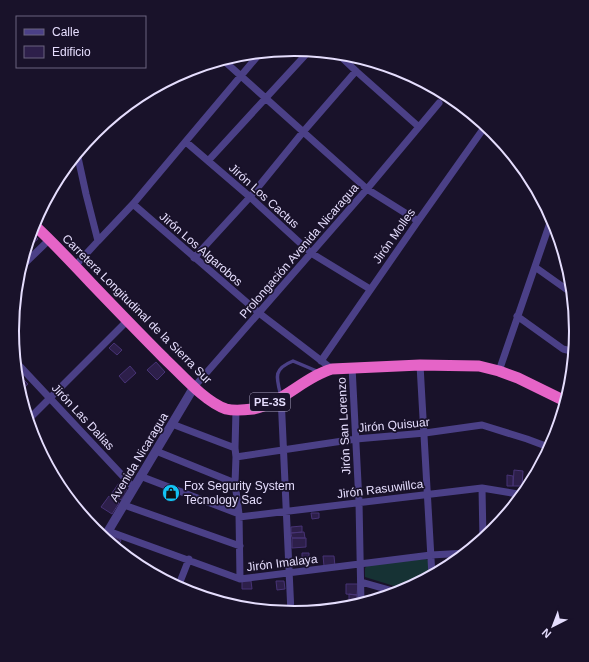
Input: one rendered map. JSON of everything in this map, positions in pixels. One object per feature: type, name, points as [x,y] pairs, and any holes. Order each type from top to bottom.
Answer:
[{"type":"highway","name":"Carretera Longitudinal de la Sierra Sur","points":[[39,229],[50,239],[127,321],[194,387],[210,400],[226,409],[254,409],[268,404],[320,372],[332,368],[420,365],[479,366],[518,378],[562,399]]},
{"type":"street","points":[[208,161],[304,56]]},
{"type":"street","points":[[75,266],[133,204],[256,59]]},
{"type":"street","points":[[344,60],[419,127]]},
{"type":"street","points":[[228,64],[367,189],[418,221]]},
{"type":"street","points":[[194,258],[250,197],[303,132],[356,72]]},
{"type":"street","name":"Prolongación Avenida Nicaragua","points":[[194,387],[367,189],[439,103]]},
{"type":"street","name":"Jirón Molles","points":[[321,361],[482,130]]},
{"type":"street","name":"Jirón Los Cactus","points":[[186,142],[250,197],[311,253],[370,289]]},
{"type":"street","points":[[78,160],[98,241]]},
{"type":"street","name":"Jirón Los Algarobos","points":[[133,204],[259,313],[332,368]]},
{"type":"street","points":[[499,371],[517,316],[550,228]]},
{"type":"street","points":[[28,260],[50,239]]},
{"type":"street","points":[[535,267],[567,290]]},
{"type":"street","points":[[517,316],[563,349],[569,350]]},
{"type":"street","points":[[32,416],[127,321]]},
{"type":"street","points":[[420,365],[432,570]]},
{"type":"street","name":"Jirón Las Dalias","points":[[21,367],[134,488]]},
{"type":"street","name":"Jirón San Lorenzo","points":[[352,367],[359,502],[362,598]]},
{"type":"street","name":"Avenida Nicaragua","points":[[107,533],[194,387]]},
{"type":"street","points":[[281,396],[285,450],[291,606]]},
{"type":"street","points":[[236,410],[234,448],[236,457],[235,483],[239,516],[240,579]]},
{"type":"street","points":[[172,424],[234,448]]},
{"type":"street","name":"Jirón Quisuar","points":[[236,457],[356,439],[425,434],[482,425],[545,446]]},
{"type":"street","points":[[156,451],[235,483]]},
{"type":"street","points":[[140,476],[239,516]]},
{"type":"street","points":[[482,488],[485,530]]},
{"type":"street","name":"Jirón Rasuwillca","points":[[239,516],[482,488],[517,494]]},
{"type":"street","points":[[124,505],[240,546]]},
{"type":"street","name":"Jirón Imalaya","points":[[111,537],[189,559],[240,579],[431,555],[456,554]]},
{"type":"street","points":[[180,582],[189,559]]},
{"type":"street","points":[[361,582],[389,590]]},
{"type":"lane","points":[[281,396],[276,378],[277,372],[285,364],[294,361],[320,372]]},
{"type":"green space","points":[[426,559],[429,561],[429,572],[397,587],[365,577],[365,568],[368,565]]},
{"type":"building","points":[[114,343],[122,350],[117,355],[109,348]]},
{"type":"building","points":[[156,362],[165,372],[157,380],[147,370]]},
{"type":"building","points":[[130,366],[136,373],[125,383],[119,376]]},
{"type":"building","points":[[23,379],[28,384],[24,387]]},
{"type":"building","points":[[514,470],[523,471],[522,486],[513,486]]},
{"type":"building","points":[[507,475],[513,476],[513,486],[507,486]]},
{"type":"building","points":[[119,483],[128,491],[121,500],[112,493]]},
{"type":"building","points":[[109,496],[119,503],[112,514],[101,507]]},
{"type":"building","points":[[311,513],[319,513],[319,518],[312,519]]},
{"type":"building","points":[[302,526],[302,532],[291,533],[291,527]]},
{"type":"building","points":[[304,532],[305,538],[292,538],[291,533]]},
{"type":"building","points":[[112,537],[121,540],[119,544],[113,538]]},
{"type":"building","points":[[292,538],[306,538],[306,547],[292,548]]},
{"type":"building","points":[[302,553],[309,553],[309,560],[302,560]]},
{"type":"building","points":[[323,556],[334,556],[335,566],[324,566]]},
{"type":"building","points":[[242,581],[251,581],[252,589],[242,589]]},
{"type":"building","points":[[276,581],[284,581],[285,589],[277,590]]},
{"type":"building","points":[[346,584],[358,584],[357,595],[346,594]]},
{"type":"building","points":[[349,594],[357,595],[357,599],[349,601]]},
{"type":"place","name":"Fox Segurity System Tecnology Sac","points":[[171,493]]}]
